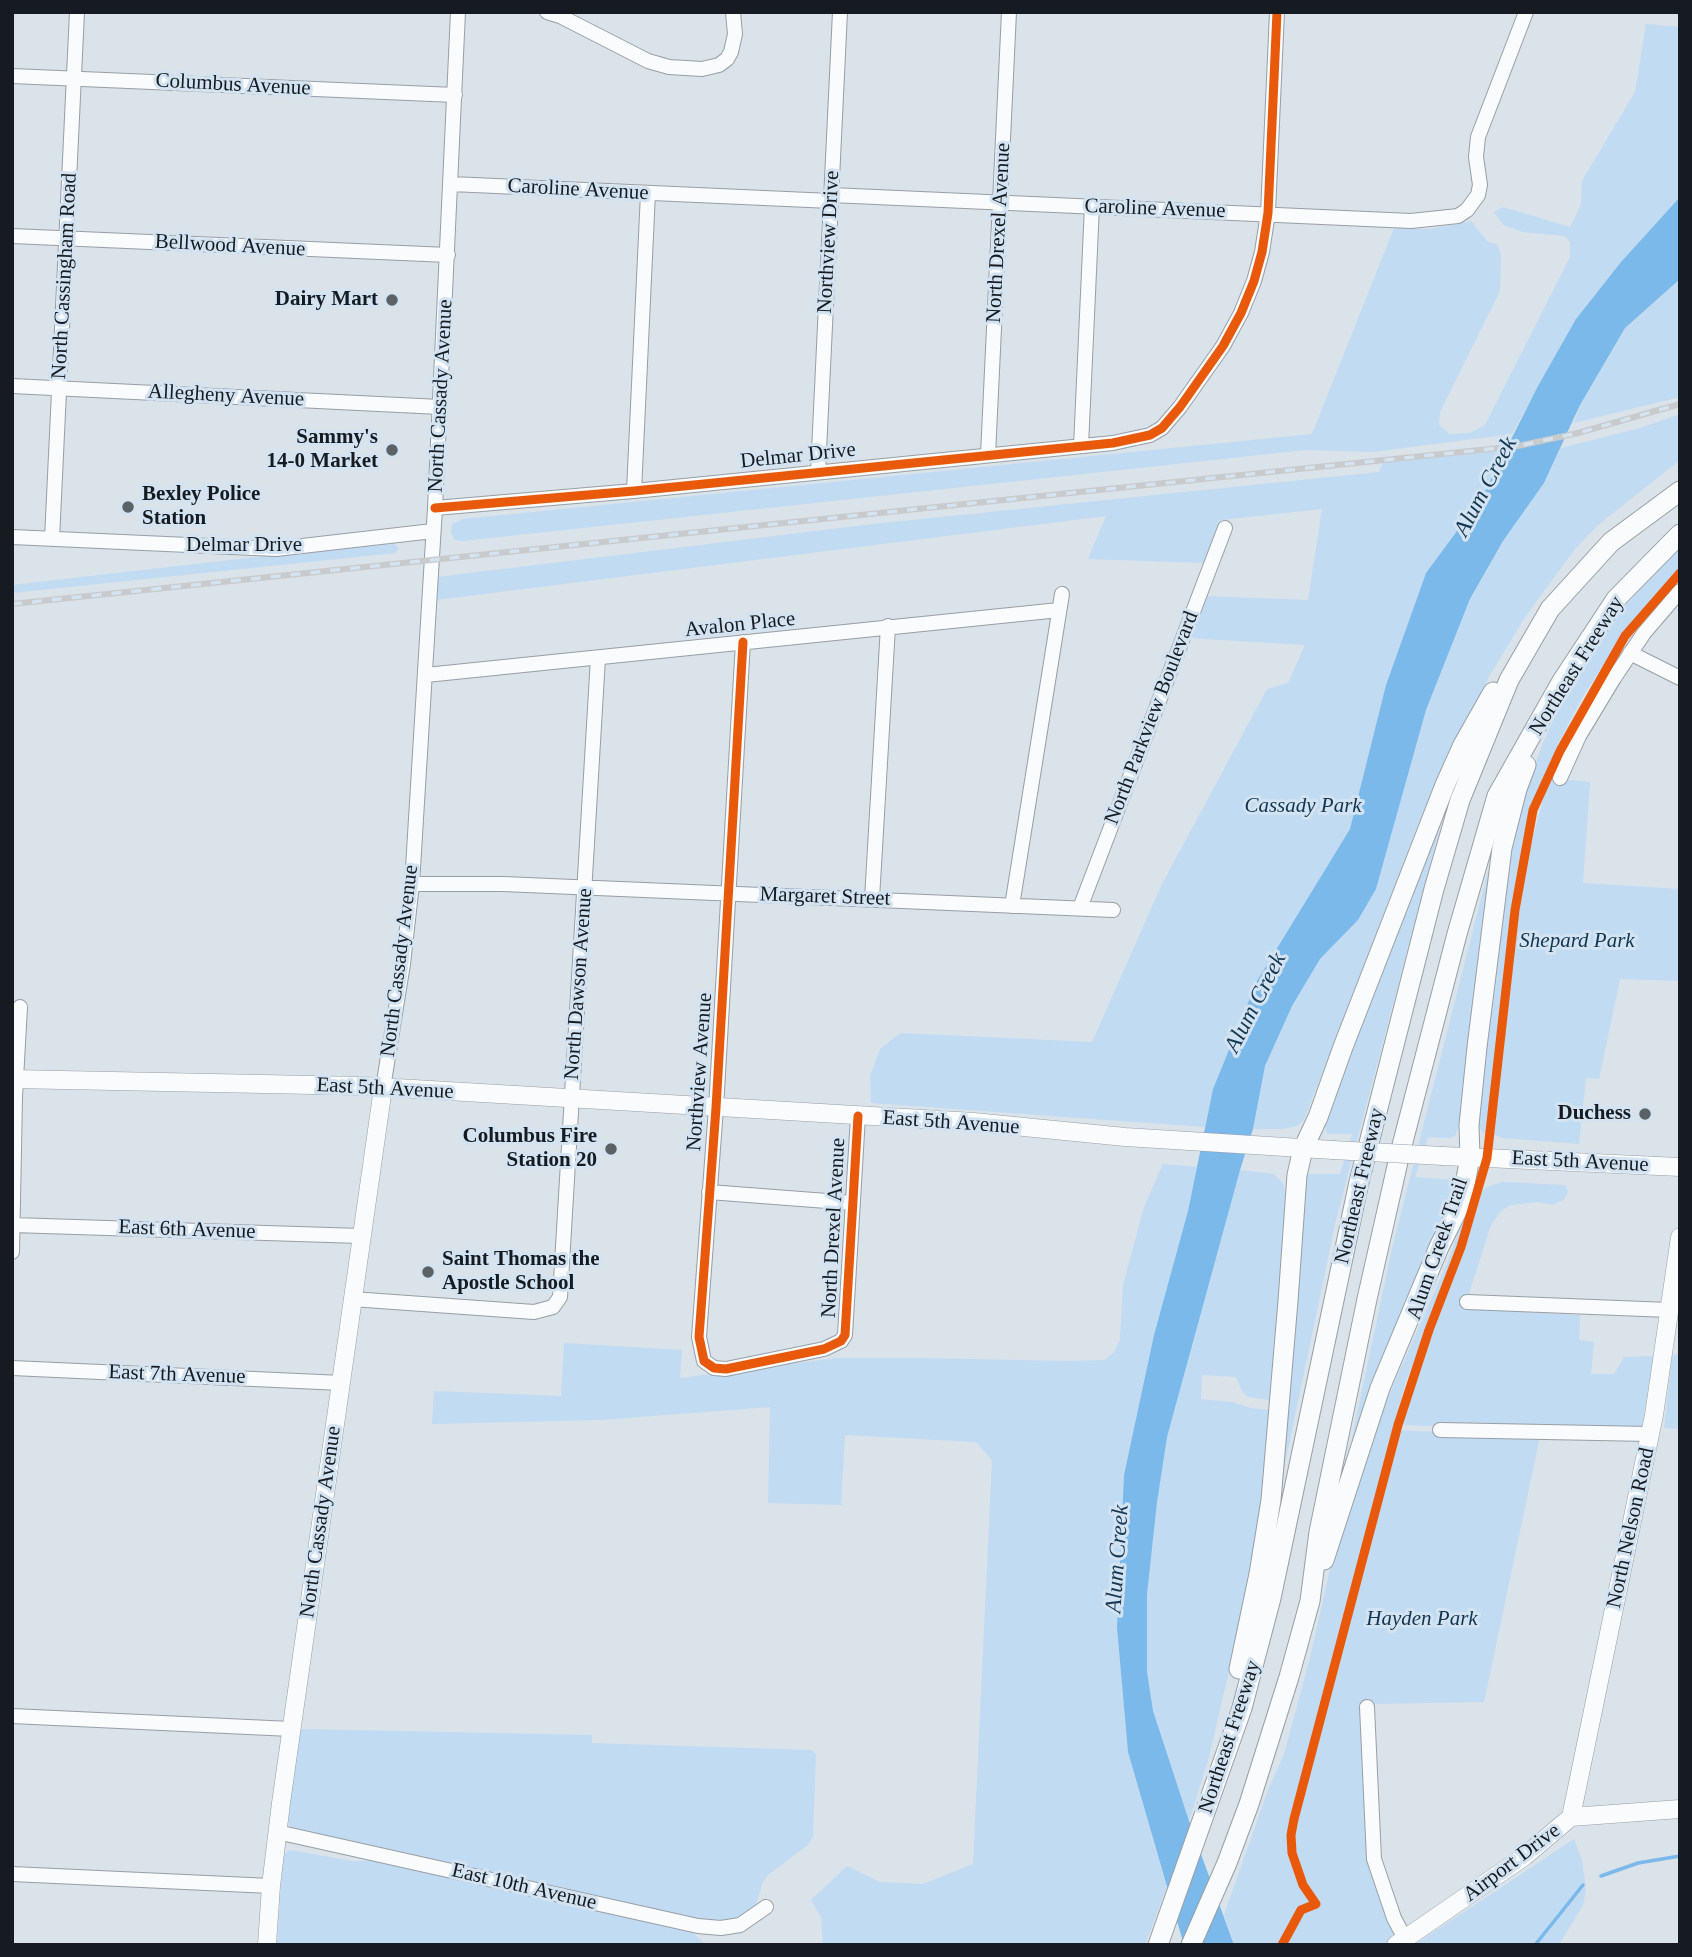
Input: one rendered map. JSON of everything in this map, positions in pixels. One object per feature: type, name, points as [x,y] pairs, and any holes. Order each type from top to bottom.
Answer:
[{"type":"highway","name":"Northeast Freeway","points":[[1158,1945],[1242,1708],[1271,1598],[1359,1182],[1434,889],[1460,800],[1509,680],[1550,609],[1611,542],[1680,491]]},
{"type":"highway","name":"Northeast Freeway","points":[[1191,1945],[1238,1834],[1289,1677],[1310,1601],[1319,1532],[1367,1299],[1412,1106],[1496,796],[1562,681],[1616,599],[1680,534]]},
{"type":"highway","points":[[1211,1798],[1259,1574],[1270,1500],[1297,1175],[1303,1149],[1318,1117],[1387,933],[1459,755],[1500,681],[1542,623]]},
{"type":"highway","points":[[1310,1601],[1380,1388],[1439,1247],[1462,1201],[1470,1157],[1469,1125],[1475,1060],[1502,848],[1517,789],[1550,705]]},
{"type":"main road","name":"East 5th Avenue","points":[[14,1079],[383,1088],[974,1122],[1156,1140],[1303,1149],[1680,1167]]},
{"type":"main road","name":"North Cassady Avenue","points":[[267,1945],[277,1832],[383,1088]]},
{"type":"main road","name":"North Nelson Road","points":[[1571,1817],[1650,1434],[1672,1341],[1669,1310],[1680,1237]]},
{"type":"main road","name":"Airport Drive","points":[[1401,1942],[1525,1856],[1571,1817],[1680,1809]]},
{"type":"street","name":"North Cassingham Road","points":[[52,539],[77,12]]},
{"type":"street","name":"North Cassady Avenue","points":[[383,1088],[403,964],[412,884],[435,508],[458,12]]},
{"type":"street","points":[[547,12],[648,61],[669,67],[702,69],[719,65],[731,52],[735,34],[733,12]]},
{"type":"street","name":"Northview Drive","points":[[818,472],[840,12]]},
{"type":"street","name":"North Drexel Avenue","points":[[988,455],[1009,12]]},
{"type":"street","points":[[1268,214],[1277,12]]},
{"type":"street","name":"Caroline Avenue","points":[[451,184],[648,193],[1000,202],[1411,221],[1458,216],[1474,202],[1480,185],[1476,163],[1478,137],[1526,12]]},
{"type":"street","name":"Columbus Avenue","points":[[12,76],[455,95]]},
{"type":"street","points":[[634,491],[648,193]]},
{"type":"street","points":[[1081,446],[1092,206]]},
{"type":"street","name":"Delmar Drive","points":[[435,508],[634,491],[1137,438],[1162,428],[1223,346],[1254,281],[1268,214]]},
{"type":"street","name":"Bellwood Avenue","points":[[12,236],[448,255]]},
{"type":"street","name":"Allegheny Avenue","points":[[12,386],[440,407]]},
{"type":"street","name":"North Parkview Boulevard","points":[[1080,908],[1224,528]]},
{"type":"street","name":"Delmar Drive","points":[[12,537],[276,549],[433,531]]},
{"type":"street","points":[[1560,778],[1594,709],[1644,633],[1680,590]]},
{"type":"street","points":[[1012,906],[1062,594]]},
{"type":"street","name":"Avalon Place","points":[[426,675],[1059,610]]},
{"type":"street","points":[[872,899],[888,626]]},
{"type":"street","name":"Northview Avenue","points":[[743,642],[716,1108],[699,1337],[704,1361],[714,1368],[726,1369],[824,1349],[841,1341]]},
{"type":"street","points":[[1630,653],[1680,678]]},
{"type":"street","name":"North Dawson Avenue","points":[[352,1299],[534,1312],[552,1307],[560,1297],[598,657]]},
{"type":"street","name":"Margaret Street","points":[[412,884],[585,887],[1113,910]]},
{"type":"street","points":[[12,1252],[14,1079],[20,1007]]},
{"type":"street","name":"North Drexel Avenue","points":[[841,1341],[846,1328],[858,1116]]},
{"type":"street","points":[[709,1192],[853,1203]]},
{"type":"street","name":"East 6th Avenue","points":[[13,1225],[361,1236]]},
{"type":"street","points":[[1467,1302],[1669,1310]]},
{"type":"street","name":"East 7th Avenue","points":[[12,1368],[342,1383]]},
{"type":"street","points":[[1440,1430],[1650,1434]]},
{"type":"street","points":[[1367,1707],[1374,1859],[1401,1942]]},
{"type":"street","points":[[12,1716],[291,1729]]},
{"type":"street","name":"East 10th Avenue","points":[[277,1832],[698,1926],[721,1928],[740,1925],[766,1907]]},
{"type":"street","points":[[12,1874],[271,1886]]},
{"type":"green space","points":[[1646,24],[1680,27],[1680,197],[1621,262],[1576,319],[1512,434],[1373,452],[1306,450],[462,541],[455,540],[451,533],[452,524],[463,519],[1312,434],[1394,228],[1430,229],[1471,221],[1488,242],[1497,244],[1501,255],[1500,291],[1440,412],[1439,425],[1450,434],[1470,433],[1485,425],[1570,257],[1570,242],[1564,236],[1523,232],[1503,225],[1494,212],[1503,207],[1570,227],[1581,205],[1582,181],[1635,92]]},
{"type":"green space","points":[[1680,279],[1680,397],[1574,423],[1580,405],[1625,328]]},
{"type":"green space","points":[[1680,414],[1680,460],[1597,526],[1575,549],[1525,617],[1490,675],[1419,822],[1304,1120],[1297,1126],[1283,1129],[1253,1129],[1265,1066],[1292,1006],[1320,959],[1358,920],[1376,889],[1426,710],[1470,600],[1503,541],[1544,483],[1561,448],[1640,428]]},
{"type":"green space","name":"Cassady Park","points":[[1508,447],[1482,497],[1426,573],[1386,685],[1350,829],[1257,981],[1213,1089],[1205,1127],[871,1103],[870,1076],[880,1049],[900,1033],[1092,1042],[1162,884],[1267,689],[1288,683],[1305,645],[1188,638],[1204,596],[1308,600],[1322,509],[1221,520],[1204,563],[1088,559],[1106,516],[436,600],[437,577],[873,524],[1379,472],[1384,460]]},
{"type":"green space","points":[[394,544],[399,548],[395,553],[12,593],[12,585]]},
{"type":"green space","points":[[1680,545],[1680,568],[1606,661],[1583,696],[1558,744],[1537,796],[1520,867],[1486,1132],[1483,1134],[1477,1123],[1508,863],[1527,789],[1542,745],[1567,689],[1606,627]]},
{"type":"green space","name":"Shepard Park","points":[[1622,651],[1625,654],[1559,779],[1590,782],[1583,883],[1680,889],[1680,981],[1620,979],[1599,1079],[1586,1078],[1579,1144],[1503,1138],[1492,1134],[1523,881],[1530,849],[1548,781],[1574,726],[1609,666]]},
{"type":"green space","points":[[1442,819],[1336,1220],[1281,1482],[1307,1174],[1340,1174],[1352,1134],[1327,1134],[1324,1119]]},
{"type":"green space","points":[[1488,871],[1492,872],[1460,1123],[1455,1136],[1428,1137],[1415,1177],[1455,1180],[1455,1192],[1357,1440],[1352,1438],[1392,1249]]},
{"type":"green space","points":[[1163,1164],[1197,1167],[1188,1211],[1154,1335],[1124,1475],[1117,1628],[1128,1752],[1167,1887],[1145,1945],[823,1945],[821,1917],[811,1900],[847,1866],[880,1882],[923,1884],[973,1864],[992,1460],[976,1442],[845,1435],[841,1505],[768,1503],[770,1407],[600,1420],[432,1424],[434,1391],[561,1396],[564,1343],[682,1350],[680,1378],[836,1358],[1105,1360],[1114,1352],[1120,1340],[1123,1285],[1144,1207]]},
{"type":"green space","points":[[1223,1168],[1274,1174],[1283,1183],[1283,1240],[1269,1400],[1248,1397],[1236,1377],[1202,1375],[1201,1399],[1269,1410],[1261,1507],[1250,1581],[1209,1757],[1189,1821],[1136,1709],[1149,1472],[1173,1415],[1184,1374]]},
{"type":"green space","points":[[1502,1182],[1566,1185],[1568,1192],[1564,1199],[1553,1205],[1538,1202],[1510,1205],[1501,1211],[1491,1225],[1464,1309],[1580,1315],[1579,1340],[1594,1342],[1591,1374],[1614,1374],[1624,1357],[1654,1356],[1641,1431],[1430,1426],[1405,1425],[1401,1422],[1414,1373],[1451,1282],[1481,1192]]},
{"type":"green space","name":"Hayden Park","points":[[1478,1187],[1443,1291],[1406,1381],[1392,1430],[1540,1436],[1484,1702],[1373,1704],[1379,1863],[1406,1931],[1383,1945],[1234,1945],[1224,1915],[1268,1790],[1284,1754],[1310,1658],[1338,1534],[1374,1429],[1449,1259],[1470,1194]]},
{"type":"green space","points":[[1680,1353],[1680,1429],[1664,1428],[1672,1356]]},
{"type":"green space","points":[[300,1729],[592,1735],[592,1743],[811,1750],[816,1754],[813,1837],[809,1844],[768,1875],[755,1908],[745,1916],[725,1923],[706,1923],[295,1832],[289,1825],[288,1816]]},
{"type":"green space","points":[[1574,1839],[1582,1860],[1586,1890],[1583,1905],[1559,1945],[1414,1945]]},
{"type":"green space","points":[[287,1851],[352,1861],[371,1861],[691,1931],[706,1945],[277,1945],[283,1858]]},
{"type":"water","name":"Alum Creek","points":[[1680,197],[1680,279],[1625,328],[1580,405],[1544,483],[1503,541],[1470,599],[1426,710],[1376,889],[1358,920],[1320,959],[1292,1006],[1265,1066],[1253,1129],[1167,1437],[1147,1594],[1147,1672],[1153,1711],[1234,1945],[1184,1945],[1128,1752],[1117,1628],[1124,1475],[1154,1335],[1188,1211],[1213,1089],[1257,981],[1350,829],[1386,685],[1426,573],[1482,497],[1538,386],[1576,319],[1621,262]]},
{"type":"waterway","points":[[1601,1876],[1638,1863],[1680,1856]]},
{"type":"waterway","points":[[1535,1945],[1583,1885]]},
{"type":"railway","points":[[12,604],[1518,446],[1578,433],[1680,404]]},
{"type":"cycle path","points":[[435,508],[1113,443],[1150,435],[1162,428],[1223,346],[1254,281],[1268,213],[1277,12]]},
{"type":"cycle path","name":"Alum Creek Trail","points":[[1282,1945],[1301,1910],[1316,1904],[1303,1885],[1292,1853],[1294,1819],[1398,1425],[1429,1330],[1461,1247],[1487,1158],[1515,910],[1533,810],[1560,751],[1625,636],[1680,573]]},
{"type":"cycle path","points":[[743,642],[716,1108],[699,1337],[704,1361],[714,1368],[726,1369],[824,1349],[841,1341],[845,1335],[858,1116]]},
{"type":"place","name":"Dairy Mart","points":[[392,300]]},
{"type":"place","name":"Sammy's 14-0 Market","points":[[392,450]]},
{"type":"place","name":"Bexley Police Station","points":[[128,507]]},
{"type":"place","name":"Duchess","points":[[1645,1114]]},
{"type":"place","name":"Columbus Fire Station 20","points":[[611,1149]]},
{"type":"place","name":"Saint Thomas the Apostle School","points":[[428,1272]]}]
